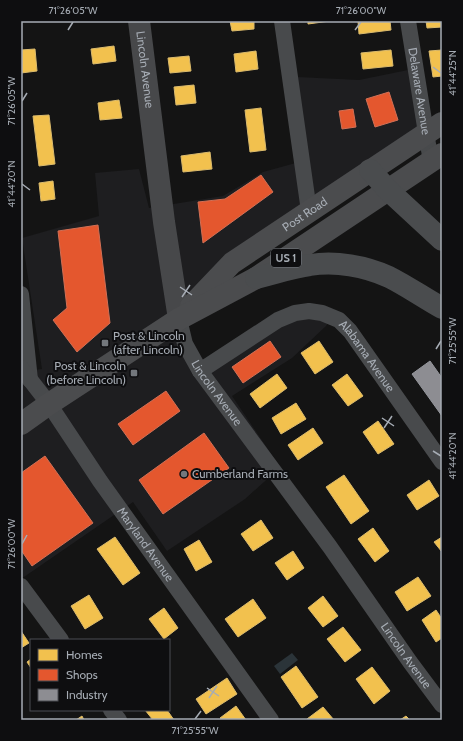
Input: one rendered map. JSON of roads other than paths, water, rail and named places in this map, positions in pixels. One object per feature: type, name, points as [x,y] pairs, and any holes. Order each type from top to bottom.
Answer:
[{"type":"highway","points":[[370,170],[388,190],[442,240]]},
{"type":"highway","points":[[256,278],[310,265],[324,264],[350,266],[387,276],[442,308]]},
{"type":"main road","name":"Post Road","points":[[179,319],[232,263],[434,128]]},
{"type":"main road","name":"Post Road","points":[[21,424],[179,319],[256,278],[437,158]]},
{"type":"street","name":"Lincoln Avenue","points":[[139,21],[164,222],[179,319],[185,344],[200,371],[330,547],[410,662],[442,705]]},
{"type":"street","points":[[282,21],[309,211]]},
{"type":"street","name":"Delaware Avenue","points":[[408,21],[434,128],[437,158]]},
{"type":"street","points":[[21,294],[25,374]]},
{"type":"street","name":"Alabama Avenue","points":[[200,371],[278,320],[295,313],[309,311],[322,313],[339,320],[350,331],[442,462]]},
{"type":"street","name":"Maryland Avenue","points":[[25,374],[49,404],[100,481],[271,720]]},
{"type":"street","points":[[21,586],[59,639]]},
{"type":"street","points":[[112,711],[119,720]]},
{"type":"place","name":"Post & Lincoln (after Lincoln)","points":[[105,343]]},
{"type":"place","name":"Post & Lincoln (before Lincoln)","points":[[134,373]]},
{"type":"place","name":"Cumberland Farms","points":[[184,474]]}]
